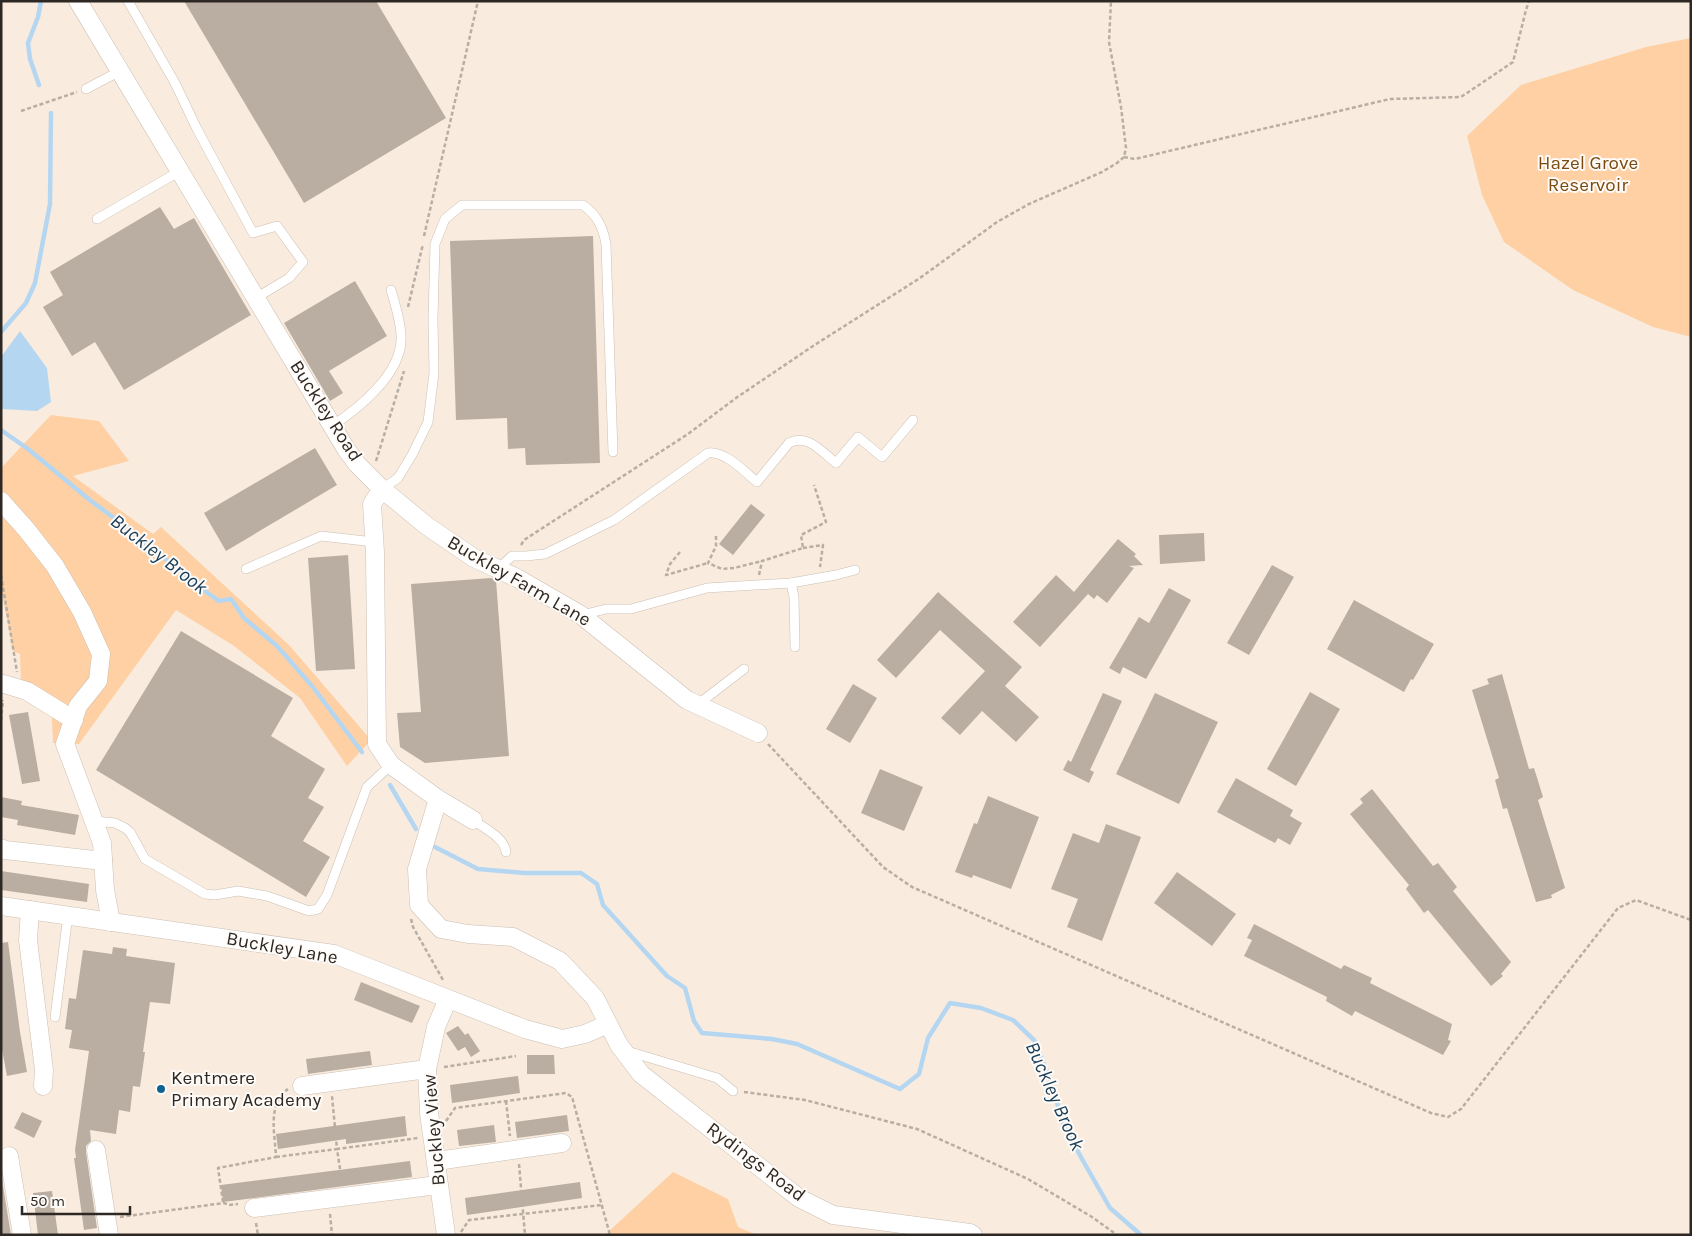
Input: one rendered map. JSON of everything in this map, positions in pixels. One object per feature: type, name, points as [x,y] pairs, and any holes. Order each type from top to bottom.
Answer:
[{"type":"street","name":"Buckley Road","points":[[78,1],[332,426],[357,464],[382,489]]},
{"type":"street","points":[[382,489],[372,504],[377,744],[391,765],[438,799],[473,820]]},
{"type":"street","name":"Buckley Farm Lane","points":[[382,489],[427,526],[474,558],[516,578],[581,615],[687,700],[758,734]]},
{"type":"street","points":[[1,501],[55,566],[82,612],[101,654],[98,681],[78,706],[65,744],[102,842],[105,890],[111,922]]},
{"type":"street","points":[[11,686],[74,720]]},
{"type":"street","name":"Rydings Road","points":[[438,799],[417,868],[419,905],[440,929],[468,934],[513,937],[560,961],[595,998],[622,1050],[640,1074],[799,1198],[833,1215],[970,1233],[973,1235]]},
{"type":"street","points":[[1,848],[103,861]]},
{"type":"street","name":"Buckley Lane","points":[[1,906],[334,954],[525,1029],[562,1039],[585,1034],[608,1024]]},
{"type":"street","points":[[30,910],[28,940],[44,1070],[43,1086]]},
{"type":"street","name":"Buckley View","points":[[446,1235],[429,1113],[427,1069],[436,1027],[448,999]]},
{"type":"street","points":[[302,1086],[427,1069]]},
{"type":"street","points":[[436,1161],[562,1143]]},
{"type":"street","points":[[96,1150],[105,1230]]},
{"type":"street","points":[[9,1156],[22,1235]]},
{"type":"street","points":[[254,1208],[438,1185]]},
{"type":"lane","points":[[128,1],[175,83],[197,129],[253,233],[277,226],[303,262],[289,278],[256,298]]},
{"type":"lane","points":[[86,89],[120,71]]},
{"type":"lane","points":[[97,219],[180,171]]},
{"type":"lane","points":[[382,489],[398,478],[428,422],[434,373],[435,244],[445,219],[462,205],[583,205],[593,212],[603,230],[606,244],[613,452]]},
{"type":"lane","points":[[332,426],[349,415],[383,381],[396,360],[402,339],[391,290]]},
{"type":"lane","points":[[498,569],[512,556],[545,554],[614,520],[708,453],[714,452],[724,456],[757,482],[789,443],[795,440],[807,440],[836,464],[858,437],[882,457],[914,420]]},
{"type":"lane","points":[[246,569],[321,536],[374,542]]},
{"type":"lane","points":[[581,615],[606,609],[631,609],[707,588],[791,583],[855,570]]},
{"type":"lane","points":[[791,583],[794,597],[795,646]]},
{"type":"lane","points":[[696,705],[744,669]]},
{"type":"lane","points":[[94,821],[115,823],[125,828],[130,832],[145,860],[205,894],[215,895],[238,891],[267,896],[309,911],[318,909],[327,895],[367,787],[391,765]]},
{"type":"lane","points":[[473,820],[501,840],[505,845],[506,852]]},
{"type":"lane","points":[[55,1017],[68,915]]},
{"type":"lane","points":[[622,1050],[718,1078],[733,1090]]},
{"type":"path","points":[[512,556],[524,540],[688,434],[736,398],[813,346],[920,278],[996,222],[1029,204],[1118,163],[1124,157],[1126,148],[1121,107],[1109,42],[1111,1]]},
{"type":"path","points":[[1124,157],[1136,159],[1390,99],[1461,96],[1513,62],[1529,1]]},
{"type":"path","points":[[21,111],[86,89]]},
{"type":"path","points":[[803,548],[801,536],[826,522],[814,485]]},
{"type":"path","points":[[708,563],[716,546],[716,536]]},
{"type":"path","points":[[680,552],[670,564],[666,575],[708,563],[722,569],[734,568],[803,548],[823,545],[819,578]]},
{"type":"path","points":[[758,585],[762,560]]},
{"type":"path","points":[[1,575],[11,686]]},
{"type":"path","points":[[758,734],[883,867],[912,887],[1430,1113],[1448,1117],[1461,1109],[1618,908],[1636,900],[1691,920]]},
{"type":"path","points":[[411,918],[412,927],[446,984],[448,999]]},
{"type":"path","points":[[427,1069],[516,1056]]},
{"type":"path","points":[[223,1202],[218,1168],[276,1157],[337,1149],[330,1082]]},
{"type":"path","points":[[276,1157],[274,1109],[280,1094],[289,1088],[302,1086]]},
{"type":"path","points":[[733,1090],[805,1100],[917,1129],[1028,1179],[1092,1217],[1117,1235]]},
{"type":"path","points":[[506,1101],[525,1235]]},
{"type":"path","points":[[328,1198],[332,1235]]},
{"type":"path","points":[[105,1230],[121,1217],[224,1203],[229,1205],[250,1203],[254,1208]]},
{"type":"path","points":[[458,1235],[469,1220],[602,1205]]},
{"type":"green space","name":"Hazel Grove Reservoir","points":[[1691,38],[1691,337],[1653,327],[1573,290],[1504,242],[1482,195],[1467,136],[1521,85],[1646,47]]},
{"type":"green space","points":[[51,415],[99,421],[129,461],[73,476],[153,534],[161,527],[289,645],[371,740],[347,766],[300,698],[234,646],[176,610],[79,744],[53,743],[51,697],[21,682],[20,654],[13,651],[1,588],[1,468]]},
{"type":"green space","points":[[673,1172],[728,1199],[738,1227],[757,1235],[605,1235]]},
{"type":"water","points":[[20,331],[47,368],[51,402],[37,411],[1,409],[1,357]]},
{"type":"building","points":[[184,1],[376,1],[446,118],[304,203]]},
{"type":"building","points":[[160,207],[174,229],[194,218],[251,315],[124,390],[95,342],[72,356],[43,307],[63,295],[50,272]]},
{"type":"building","points":[[593,236],[600,463],[526,465],[525,448],[508,449],[507,418],[456,420],[450,241]]},
{"type":"building","points":[[355,281],[387,336],[329,371],[343,393],[330,401],[284,323]]},
{"type":"building","points":[[315,448],[337,485],[226,551],[204,513]]},
{"type":"building","points":[[751,504],[765,515],[733,555],[719,544]]},
{"type":"building","points":[[1204,533],[1205,561],[1160,564],[1159,535]]},
{"type":"building","points":[[1118,539],[1136,554],[1134,556],[1143,565],[1129,566],[1134,568],[1107,603],[1097,595],[1094,599],[1088,594],[1040,647],[1013,622],[1056,575],[1074,592]]},
{"type":"building","points":[[348,555],[355,669],[316,671],[308,558]]},
{"type":"building","points":[[1272,565],[1294,577],[1249,655],[1227,643]]},
{"type":"building","points":[[491,578],[496,580],[509,756],[425,763],[400,747],[397,713],[421,712],[411,584]]},
{"type":"building","points":[[1169,588],[1191,600],[1146,679],[1123,667],[1120,674],[1109,668],[1139,617],[1149,623]]},
{"type":"building","points":[[938,592],[1022,667],[1005,686],[1039,717],[1016,742],[982,711],[960,735],[941,718],[985,671],[940,630],[896,678],[877,660]]},
{"type":"building","points":[[1354,600],[1434,644],[1404,692],[1327,649]]},
{"type":"building","points":[[181,631],[293,698],[271,736],[325,769],[308,798],[324,807],[303,841],[330,857],[306,897],[96,770]]},
{"type":"building","points":[[1502,674],[1529,769],[1534,768],[1543,797],[1538,800],[1565,888],[1551,895],[1552,898],[1536,902],[1507,808],[1503,809],[1495,780],[1499,778],[1472,690],[1489,684],[1487,679]]},
{"type":"building","points":[[853,684],[877,698],[850,743],[826,729]]},
{"type":"building","points":[[1310,692],[1340,709],[1296,786],[1267,769]]},
{"type":"building","points":[[1103,693],[1122,701],[1090,770],[1094,772],[1089,783],[1063,770],[1068,760],[1071,762]]},
{"type":"building","points":[[1155,693],[1218,722],[1179,804],[1116,774]]},
{"type":"building","points":[[28,712],[40,781],[22,784],[9,715]]},
{"type":"building","points":[[880,769],[923,787],[904,831],[861,813]]},
{"type":"building","points":[[1236,778],[1293,810],[1290,816],[1302,823],[1290,845],[1278,838],[1275,843],[1217,812]]},
{"type":"building","points":[[1372,789],[1433,866],[1438,863],[1457,887],[1453,891],[1511,962],[1501,974],[1503,976],[1491,986],[1428,910],[1424,913],[1406,889],[1409,885],[1350,814],[1363,803],[1360,799]]},
{"type":"building","points":[[988,796],[1039,817],[1011,889],[973,875],[972,878],[955,872],[974,823],[977,824]]},
{"type":"building","points":[[1,797],[22,801],[21,805],[79,815],[75,835],[17,825],[18,820],[1,817]]},
{"type":"building","points":[[1106,824],[1141,837],[1102,941],[1067,927],[1078,899],[1051,889],[1073,833],[1099,843]]},
{"type":"building","points":[[1,871],[89,884],[87,902],[1,890]]},
{"type":"building","points":[[1177,872],[1236,914],[1212,946],[1154,903]]},
{"type":"building","points":[[1254,924],[1341,969],[1344,965],[1372,978],[1370,983],[1452,1024],[1448,1040],[1451,1041],[1443,1055],[1355,1011],[1352,1016],[1326,1001],[1327,997],[1244,956],[1252,940],[1247,938]]},
{"type":"building","points":[[8,942],[27,1072],[7,1076],[1,1044],[1,943]]},
{"type":"building","points":[[113,947],[127,949],[126,956],[175,963],[170,1004],[150,1002],[140,1087],[133,1086],[130,1112],[119,1110],[116,1134],[90,1130],[91,1141],[86,1146],[86,1152],[97,1228],[84,1230],[74,1158],[76,1158],[75,1150],[89,1051],[69,1048],[72,1030],[65,1029],[69,998],[76,999],[83,950],[112,954]]},
{"type":"building","points":[[361,982],[420,1006],[412,1023],[354,1000]]},
{"type":"building","points":[[458,1026],[465,1035],[468,1033],[480,1051],[471,1057],[465,1047],[458,1051],[446,1033]]},
{"type":"building","points":[[370,1051],[372,1065],[308,1074],[306,1059]]},
{"type":"building","points":[[527,1055],[554,1055],[555,1074],[527,1074]]},
{"type":"building","points":[[518,1076],[520,1093],[452,1103],[450,1085]]},
{"type":"building","points":[[22,1112],[42,1121],[34,1138],[14,1128]]},
{"type":"building","points":[[567,1115],[569,1131],[517,1138],[515,1122]]},
{"type":"building","points":[[405,1116],[407,1136],[346,1144],[346,1139],[278,1149],[276,1134]]},
{"type":"building","points":[[494,1125],[496,1142],[459,1146],[457,1130]]},
{"type":"building","points":[[410,1161],[412,1177],[223,1202],[221,1185]]},
{"type":"building","points":[[2,1180],[11,1235],[1,1235]]},
{"type":"building","points":[[580,1182],[582,1198],[467,1215],[465,1198]]},
{"type":"building","points":[[52,1191],[58,1235],[38,1235],[33,1193]]},
{"type":"waterway","name":"Buckley Brook","points":[[39,85],[30,59],[28,43],[38,17],[41,1]]},
{"type":"waterway","name":"Buckley Brook","points":[[1,332],[26,303],[35,283],[50,204],[51,113]]},
{"type":"waterway","name":"Buckley Brook","points":[[1,430],[28,449],[205,591],[219,601],[231,599],[244,618],[277,646],[312,686],[362,752]]},
{"type":"waterway","name":"Buckley Brook","points":[[390,785],[416,829]]},
{"type":"waterway","name":"Buckley Brook","points":[[435,847],[478,869],[524,873],[581,873],[597,884],[603,905],[667,976],[685,988],[694,1021],[702,1033],[772,1039],[797,1044],[900,1089],[919,1074],[928,1038],[950,1003],[981,1008],[1013,1020],[1034,1040],[1050,1079],[1064,1126],[1110,1208],[1141,1235]]},
{"type":"place","name":"Kentmere Primary Academy","points":[[161,1089]]}]
